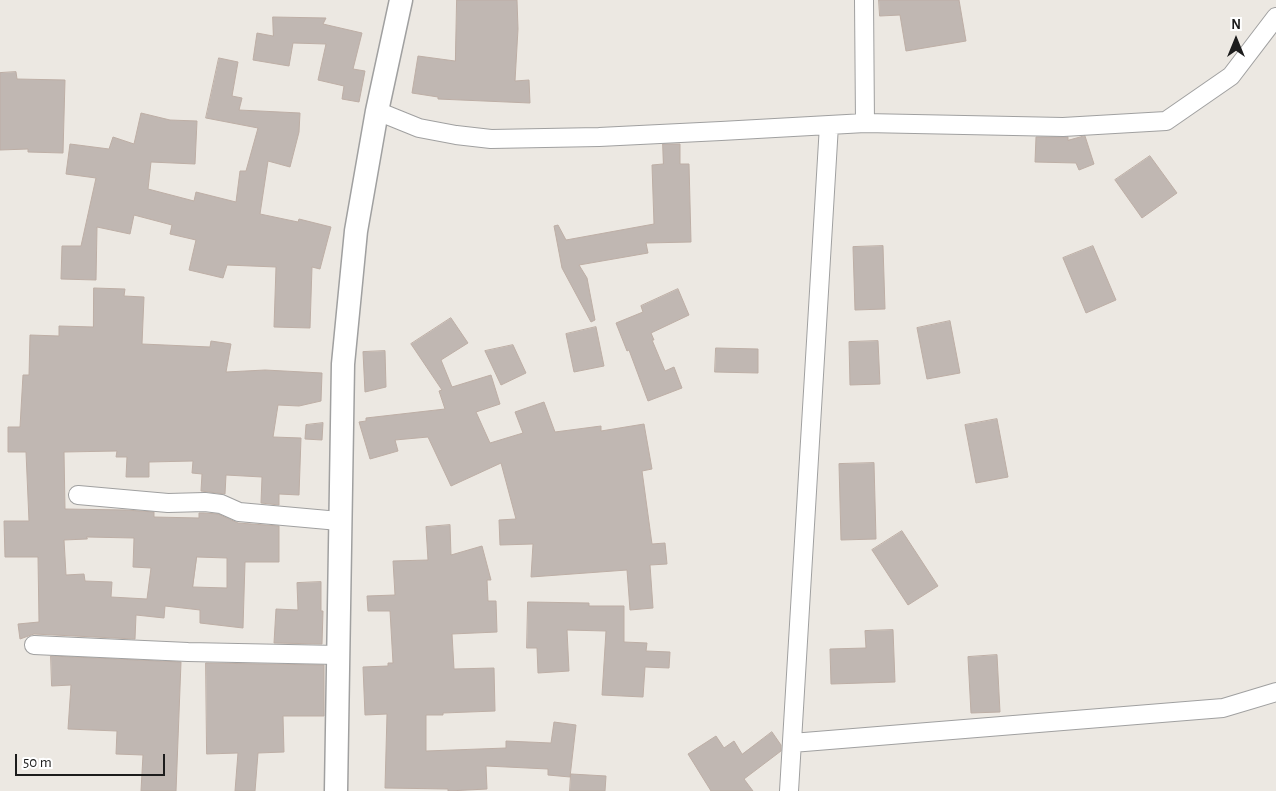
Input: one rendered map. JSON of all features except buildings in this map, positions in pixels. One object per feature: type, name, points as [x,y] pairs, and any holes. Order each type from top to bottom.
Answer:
[{"type":"street","points":[[336,791],[342,364],[356,231],[376,111],[401,0]]},
{"type":"street","points":[[864,0],[865,122]]},
{"type":"street","points":[[376,111],[418,128],[492,139],[618,136],[865,122],[1063,127],[1166,121],[1231,76],[1276,17]]},
{"type":"street","points":[[790,791],[829,124]]},
{"type":"street","points":[[78,495],[168,503],[205,502],[221,504],[239,512],[339,522]]},
{"type":"street","points":[[34,645],[188,652],[338,655]]},
{"type":"street","points":[[792,743],[1223,708],[1276,692]]}]
